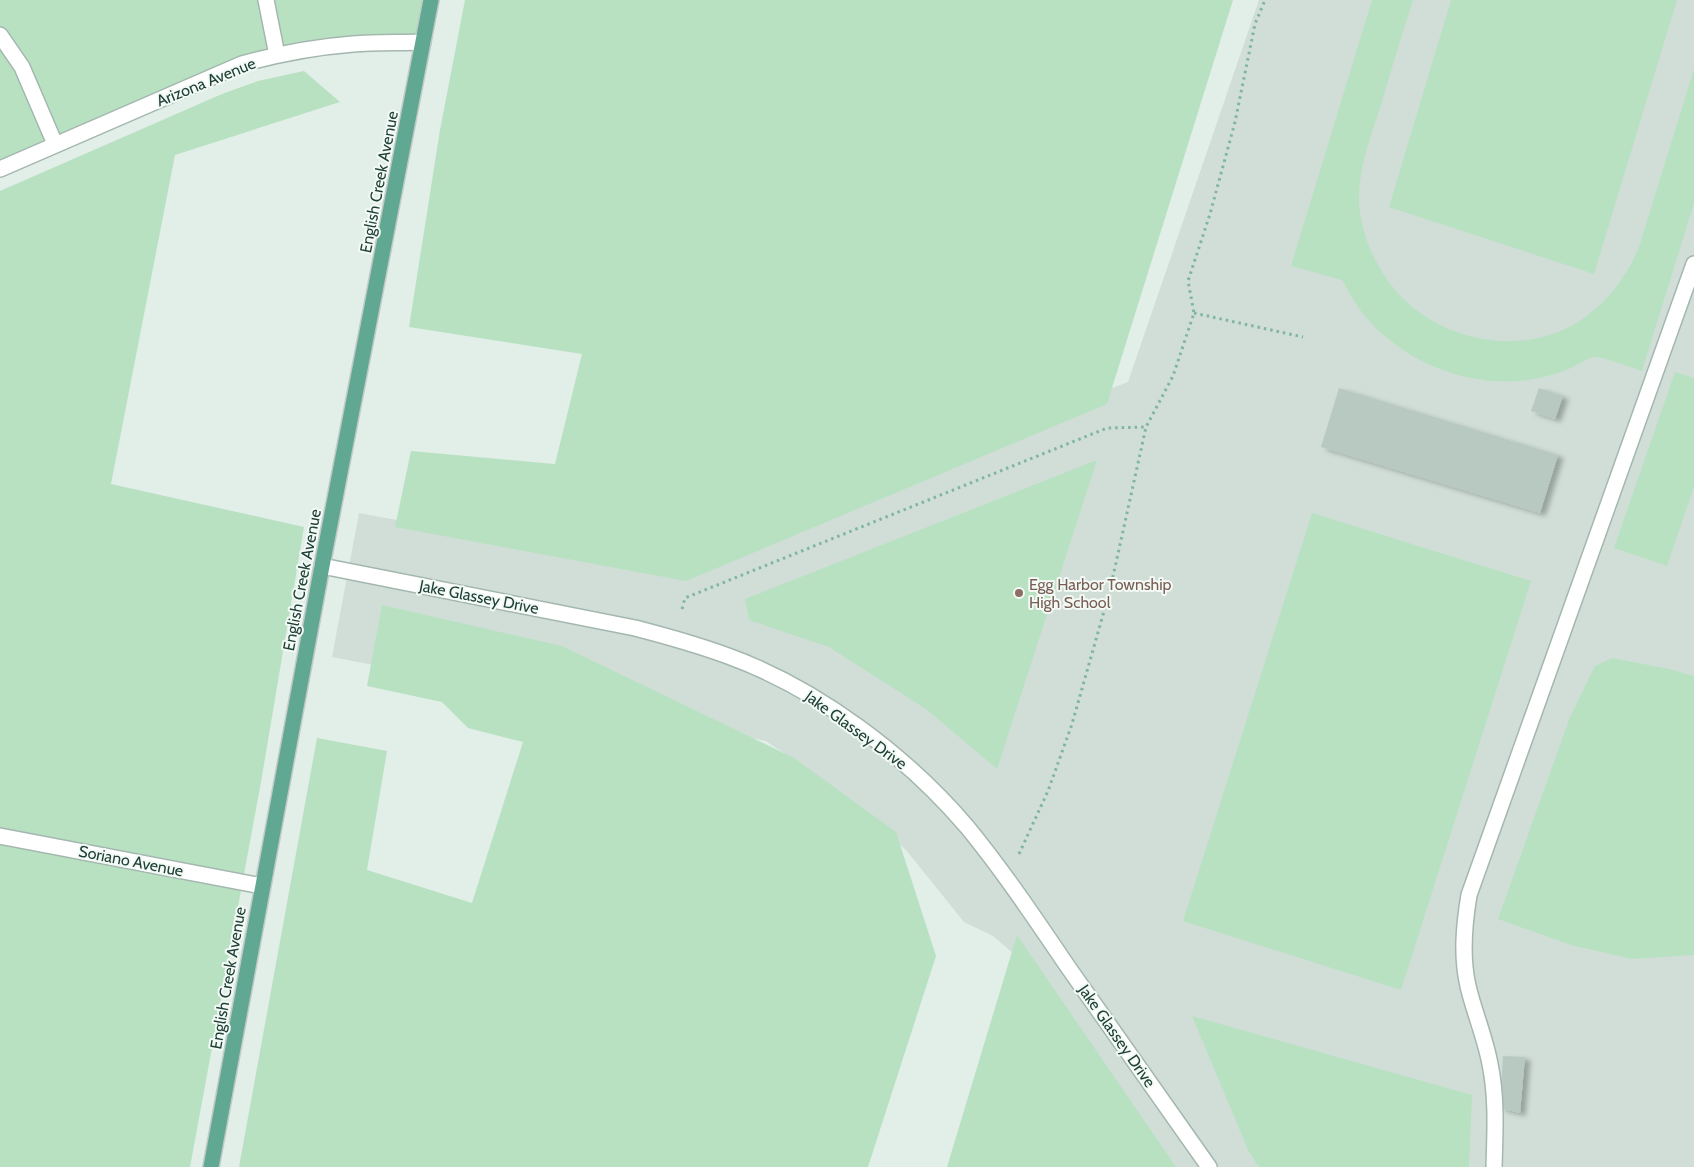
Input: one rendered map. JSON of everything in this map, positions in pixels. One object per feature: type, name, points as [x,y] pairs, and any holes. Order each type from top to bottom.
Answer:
[{"type":"main road","name":"English Creek Avenue","points":[[211,1167],[322,566],[431,0]]},
{"type":"street","points":[[266,0],[277,55]]},
{"type":"street","points":[[0,35],[22,67],[55,144]]},
{"type":"street","name":"Arizona Avenue","points":[[0,169],[242,64],[301,50],[354,44],[423,42]]},
{"type":"street","points":[[1494,1167],[1496,1109],[1490,1063],[1468,986],[1464,964],[1465,921],[1469,895],[1694,264]]},
{"type":"street","name":"Jake Glassey Drive","points":[[322,566],[635,628],[674,638],[730,656],[770,674],[815,698],[859,728],[903,762],[941,798],[968,829],[1014,889],[1209,1167]]},
{"type":"street","name":"Soriano Avenue","points":[[0,836],[262,886]]},
{"type":"path","points":[[1019,854],[1048,791],[1072,724],[1110,590],[1146,427],[1173,376],[1194,313],[1188,281],[1210,214],[1236,122],[1255,24],[1265,0]]},
{"type":"path","points":[[1194,313],[1303,337]]},
{"type":"path","points":[[682,609],[685,598],[1107,428],[1146,427]]},
{"type":"shaded area","name":"Egg Harbor Township High School","points":[[1259,0],[1694,0],[1694,1167],[1164,1167],[1021,960],[993,936],[964,922],[906,850],[867,814],[812,772],[766,741],[332,657],[359,513],[645,566],[1128,382]]},
{"type":"green space","points":[[0,0],[431,0],[423,42],[277,55],[0,169]]},
{"type":"green space","points":[[465,0],[1233,0],[1107,404],[686,581],[395,527],[411,451],[555,464],[582,354],[409,327],[440,130]]},
{"type":"green space","points":[[1372,0],[1413,0],[1364,158],[1359,198],[1362,223],[1368,244],[1382,273],[1395,290],[1414,308],[1435,322],[1459,333],[1485,339],[1511,341],[1536,338],[1561,331],[1593,311],[1616,287],[1629,268],[1639,247],[1694,69],[1694,203],[1642,371],[1595,357],[1560,372],[1527,380],[1482,380],[1459,375],[1438,368],[1397,346],[1364,315],[1342,280],[1291,266]]},
{"type":"green space","points":[[1451,0],[1677,0],[1594,274],[1389,207]]},
{"type":"green space","points":[[304,71],[340,102],[175,155],[111,484],[304,527],[261,782],[190,1167],[0,1167],[0,191],[222,94],[258,81]]},
{"type":"green space","points":[[1675,372],[1694,378],[1694,487],[1667,566],[1614,548]]},
{"type":"green space","points":[[1097,460],[997,769],[926,709],[829,647],[749,620],[745,599]]},
{"type":"green space","points":[[1312,513],[1531,581],[1401,990],[1183,921]]},
{"type":"green space","points":[[382,605],[562,646],[794,758],[896,832],[936,956],[868,1167],[239,1167],[317,738],[387,751],[367,870],[472,903],[523,742],[468,728],[442,702],[367,686]]},
{"type":"green space","points":[[1612,658],[1694,676],[1694,955],[1632,959],[1571,945],[1498,919],[1570,717],[1595,666]]},
{"type":"green space","points":[[1017,935],[1176,1167],[947,1167]]},
{"type":"green space","points":[[1192,1016],[1472,1095],[1469,1167],[1259,1167],[1249,1152]]},
{"type":"building","points":[[1339,388],[1558,455],[1540,513],[1321,447]]},
{"type":"building","points":[[1539,388],[1563,396],[1555,419],[1531,411]]},
{"type":"building","points":[[1503,1056],[1525,1057],[1520,1113],[1500,1108]]},
{"type":"place","name":"Egg Harbor Township High School","points":[[1019,593]]}]
